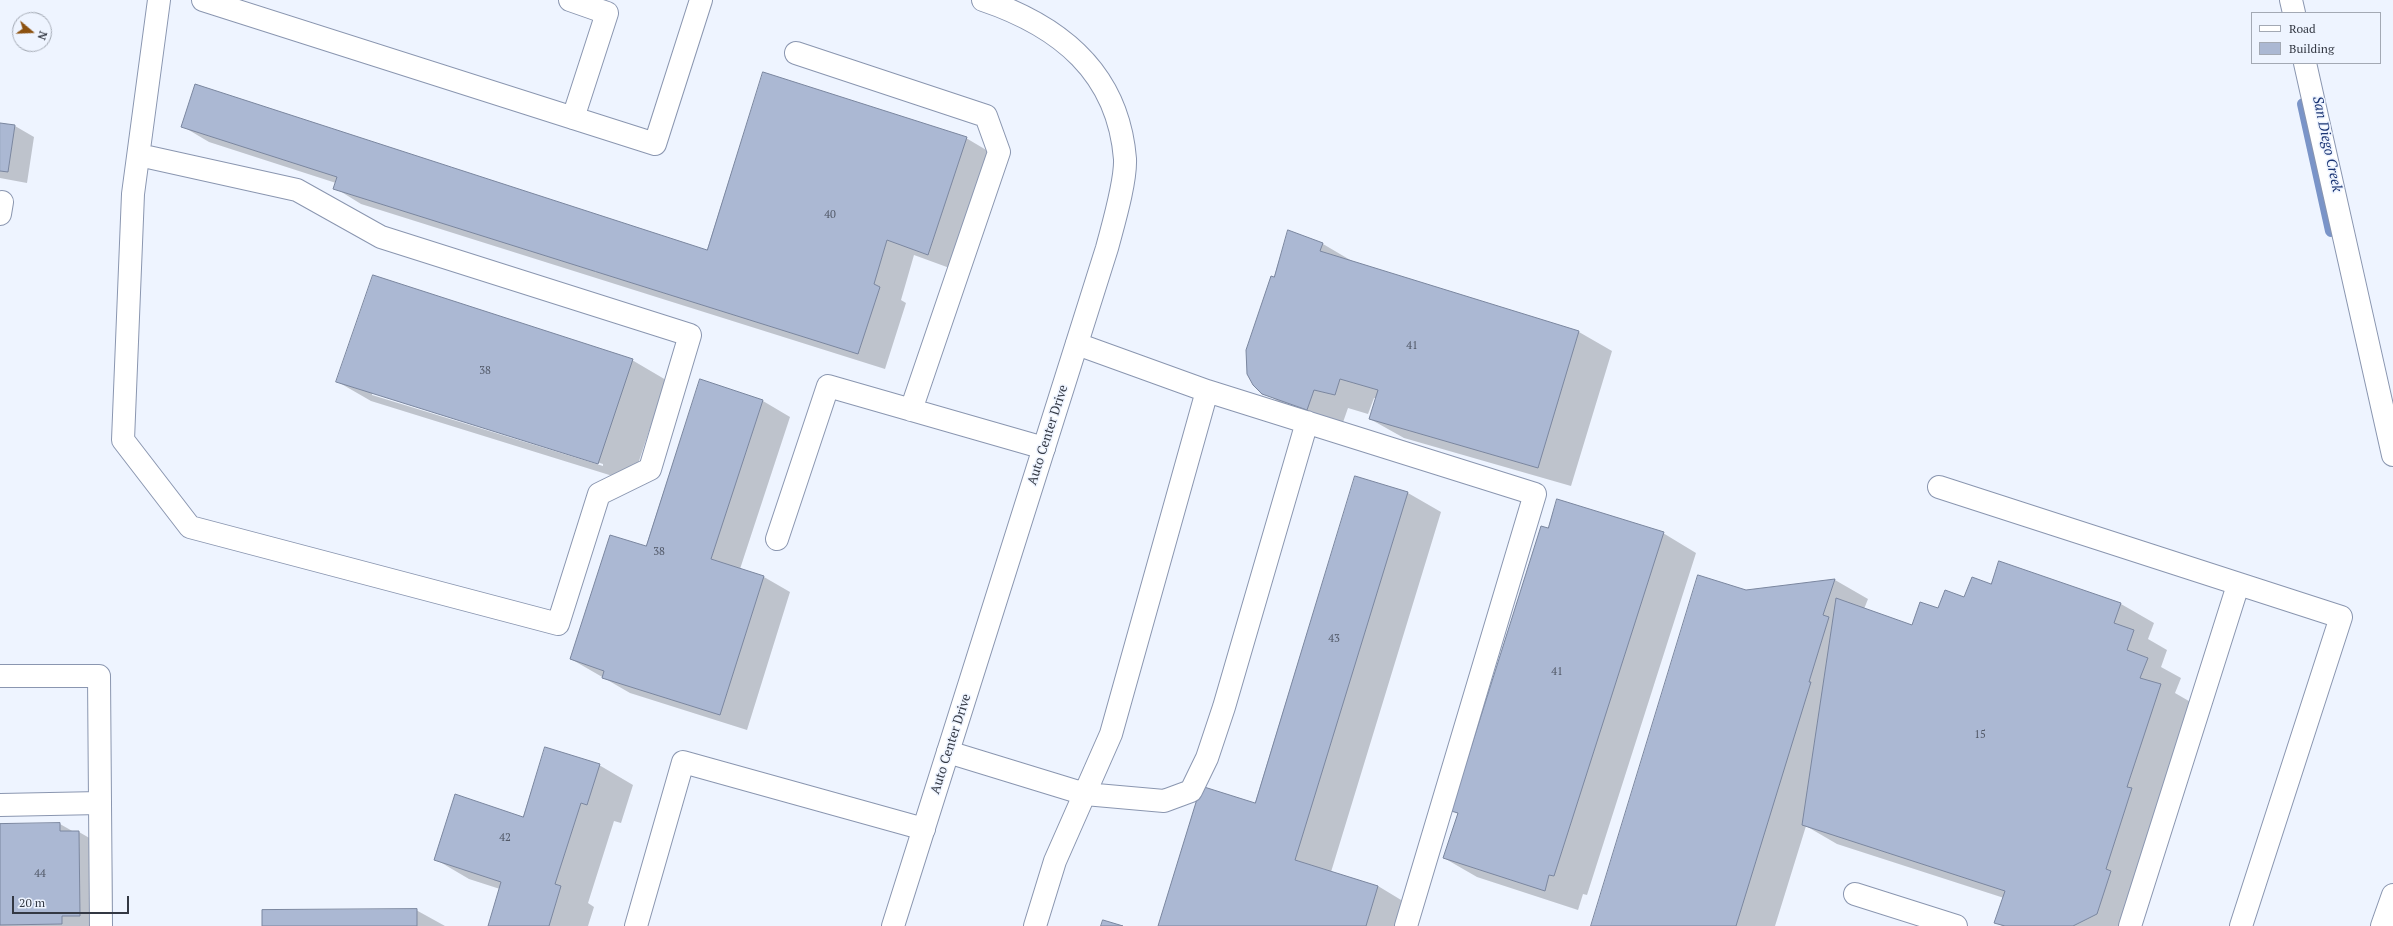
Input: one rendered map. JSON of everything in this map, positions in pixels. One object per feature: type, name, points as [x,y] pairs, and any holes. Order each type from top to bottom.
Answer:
[{"type":"street","points":[[139,155],[297,190],[381,237],[690,335],[650,469],[599,494],[558,624],[190,527],[123,440],[133,194],[159,0]]},
{"type":"street","points":[[203,0],[655,144],[702,0]]},
{"type":"street","points":[[570,0],[607,13],[573,118]]},
{"type":"street","name":"Auto Center Drive","points":[[893,926],[1107,248],[1119,198],[1125,160],[1117,121],[1106,92],[1091,67],[1073,47],[1027,17],[983,0]]},
{"type":"street","points":[[2291,0],[2294,12]]},
{"type":"street","points":[[796,53],[986,116],[999,152],[911,410]]},
{"type":"street","points":[[2305,64],[2384,376],[2393,455]]},
{"type":"street","points":[[1077,344],[1207,391],[1535,494],[1406,926]]},
{"type":"street","points":[[777,539],[828,386],[1044,448]]},
{"type":"street","points":[[1035,926],[1055,861],[1111,734],[1207,391]]},
{"type":"street","points":[[948,752],[1085,794],[1164,801],[1191,791],[1207,758],[1224,707],[1307,422]]},
{"type":"street","points":[[1939,487],[2238,585],[2341,617],[2241,926]]},
{"type":"street","points":[[2130,926],[2238,585]]},
{"type":"street","points":[[0,676],[100,676],[101,926]]},
{"type":"street","points":[[636,926],[682,762],[924,829]]},
{"type":"street","points":[[0,805],[100,803]]},
{"type":"street","points":[[1856,894],[1956,926]]},
{"type":"street","points":[[2382,926],[2393,895]]},
{"type":"building","points":[[763,72],[967,137],[928,255],[887,240],[874,284],[880,287],[858,354],[333,189],[337,177],[181,127],[195,84],[707,250]]},
{"type":"building","points":[[0,123],[15,125],[8,172],[0,171]]},
{"type":"building","points":[[1288,230],[1323,243],[1320,251],[1579,331],[1538,468],[1369,419],[1378,390],[1340,379],[1335,395],[1314,390],[1307,410],[1262,394],[1253,385],[1247,374],[1246,350],[1271,276],[1274,277]]},
{"type":"building","points":[[373,275],[633,359],[598,464],[336,382]]},
{"type":"building","points":[[700,379],[763,400],[711,559],[764,576],[720,715],[602,678],[604,671],[570,659],[610,535],[646,546]]},
{"type":"building","points":[[1355,476],[1408,492],[1295,860],[1378,886],[1366,926],[1158,926],[1201,786],[1255,803]]},
{"type":"building","points":[[1557,499],[1664,532],[1554,876],[1549,875],[1545,891],[1443,858],[1458,813],[1451,811],[1541,526],[1548,528]]},
{"type":"building","points":[[1999,561],[2121,603],[2114,623],[2134,630],[2127,650],[2148,658],[2140,678],[2161,684],[2127,787],[2132,788],[2106,869],[2111,871],[2097,914],[2073,926],[2005,926],[1994,923],[2005,891],[1802,825],[1836,598],[1912,625],[1920,602],[1938,608],[1945,590],[1964,597],[1972,577],[1991,584]]},
{"type":"building","points":[[1698,575],[1746,590],[1835,579],[1823,615],[1829,617],[1809,682],[1811,682],[1736,926],[1591,926]]},
{"type":"building","points":[[545,747],[600,764],[587,805],[581,803],[555,884],[561,886],[549,926],[488,926],[501,882],[434,860],[455,794],[523,817]]},
{"type":"building","points":[[60,823],[60,831],[79,831],[80,916],[62,916],[62,924],[0,925],[0,824]]},
{"type":"building","points":[[417,909],[417,926],[262,926],[262,910]]},
{"type":"building","points":[[1103,920],[1123,926],[1101,926]]},
{"type":"waterway","name":"San Diego Creek","points":[[2303,104],[2331,231]]}]
